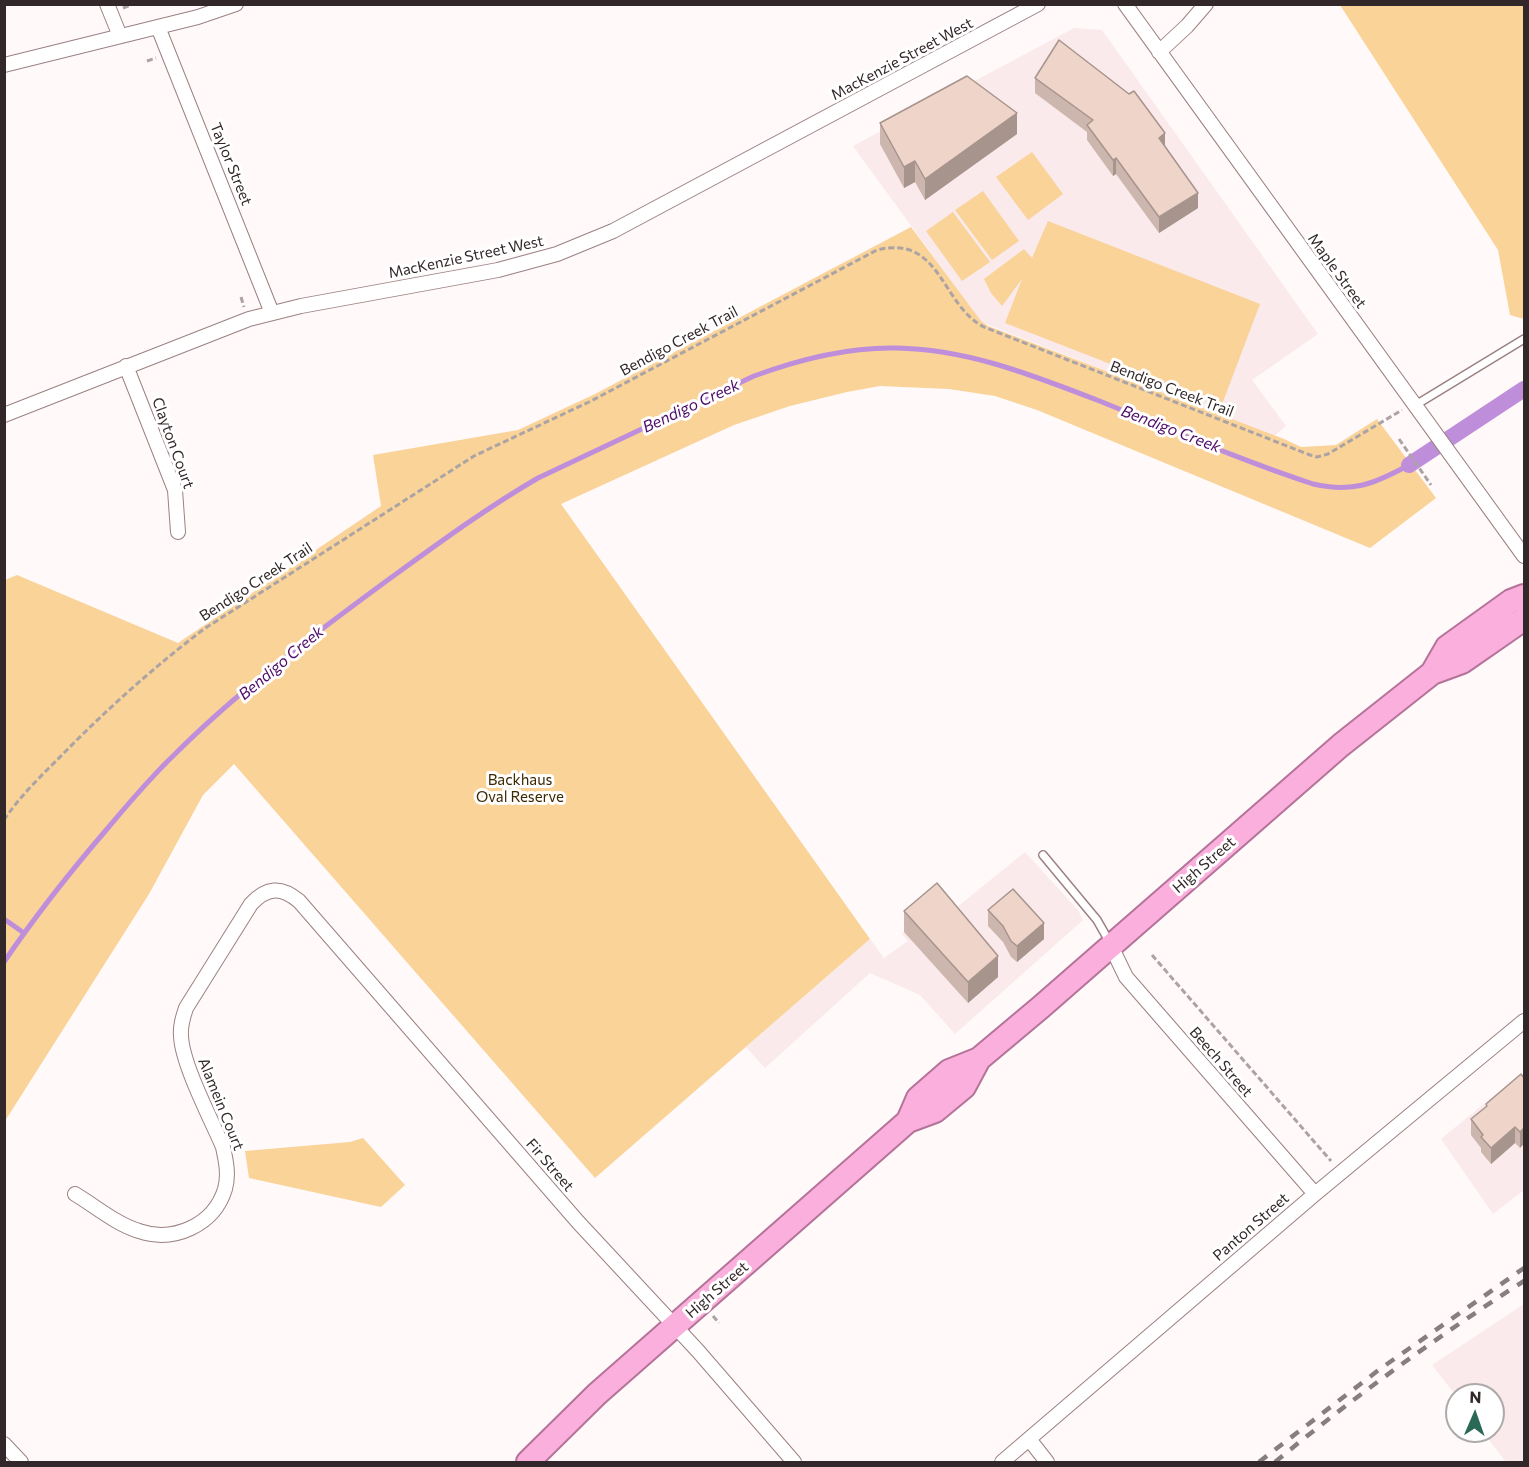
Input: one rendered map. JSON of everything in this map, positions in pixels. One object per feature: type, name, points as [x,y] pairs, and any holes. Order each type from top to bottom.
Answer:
[{"type":"highway","name":"High Street","points":[[1432,673],[1447,647],[1511,601],[1524,596]]},
{"type":"highway","name":"High Street","points":[[528,1462],[597,1394],[909,1121],[918,1098],[949,1071],[979,1059],[1341,745],[1432,673],[1462,662],[1524,619]]},
{"type":"street","points":[[107,4],[120,36]]},
{"type":"street","points":[[4,65],[198,17],[236,4]]},
{"type":"street","name":"MacKenzie Street West","points":[[4,415],[223,328],[272,313],[498,270],[585,244],[623,226],[1038,4]]},
{"type":"street","name":"Maple Street","points":[[1125,4],[1524,556]]},
{"type":"street","points":[[1159,52],[1187,26],[1206,4]]},
{"type":"street","name":"Taylor Street","points":[[158,27],[272,313]]},
{"type":"street","name":"Clayton Court","points":[[126,366],[171,479],[177,507],[178,532]]},
{"type":"street","name":"Alamein Court","points":[[75,1194],[124,1224],[152,1234],[166,1236],[195,1227],[213,1210],[225,1188],[226,1161],[223,1147],[182,1049],[183,1017],[186,1008],[251,904],[263,893],[281,890]]},
{"type":"street","name":"Fir Street","points":[[281,890],[299,901],[578,1222],[675,1326],[794,1462]]},
{"type":"street","name":"Beech Street","points":[[1110,946],[1126,977],[1315,1194]]},
{"type":"street","name":"Panton Street","points":[[1002,1462],[1315,1194],[1524,1021]]},
{"type":"street","points":[[1029,1439],[1047,1462]]},
{"type":"street","points":[[4,1444],[21,1462]]},
{"type":"lane","points":[[1414,406],[1524,339]]},
{"type":"lane","points":[[1043,855],[1097,920],[1110,946]]},
{"type":"path","points":[[126,7],[134,4]]},
{"type":"path","points":[[147,61],[158,58]]},
{"type":"path","name":"Bendigo Creek Trail","points":[[5,818],[32,786],[88,728],[172,654],[213,623],[474,456],[591,401],[877,250],[905,248],[926,259],[968,315],[984,327],[1310,455],[1317,457],[1328,454],[1397,411],[1414,406]]},
{"type":"path","points":[[1399,439],[1431,484]]},
{"type":"path","points":[[1152,955],[1331,1161]]},
{"type":"shaded area","points":[[1074,28],[1102,30],[1318,334],[1252,380],[1286,426],[1274,436],[981,322],[853,146]]},
{"type":"shaded area","points":[[1025,852],[1078,910],[1083,920],[955,1034],[920,995],[870,973],[765,1068],[746,1047],[870,939],[884,958],[908,941],[902,934],[945,897],[956,908]]},
{"type":"shaded area","points":[[1518,1076],[1524,1084],[1524,1190],[1493,1214],[1441,1139]]},
{"type":"shaded area","points":[[1524,1304],[1524,1462],[1506,1462],[1491,1443],[1505,1443],[1505,1383],[1446,1383],[1432,1365]]},
{"type":"green space","points":[[1340,5],[1524,5],[1524,319],[1510,315],[1498,250]]},
{"type":"green space","points":[[1032,152],[1063,194],[1028,220],[996,177]]},
{"type":"green space","points":[[983,191],[1019,241],[992,260],[955,210]]},
{"type":"green space","points":[[953,212],[990,262],[962,281],[926,231]]},
{"type":"green space","points":[[1048,221],[1260,304],[1221,407],[1005,323],[1022,279],[1002,306],[991,293],[984,279],[1024,249],[1032,258]]},
{"type":"green space","name":"Backhaus Oval Reserve","points":[[911,227],[981,321],[988,326],[1301,447],[1336,445],[1377,419],[1436,498],[1370,548],[1037,410],[995,396],[949,389],[880,386],[790,406],[734,425],[561,504],[870,939],[595,1178],[234,764],[203,795],[149,894],[5,1121],[5,580],[17,575],[178,643],[381,506],[373,455],[518,430],[595,394]]},
{"type":"green space","points":[[363,1138],[405,1185],[381,1207],[249,1178],[245,1151],[350,1142]]},
{"type":"building","points":[[1059,40],[1129,94],[1134,91],[1165,133],[1159,138],[1198,193],[1159,217],[1116,158],[1113,160],[1087,125],[1093,120],[1035,78]]},
{"type":"building","points":[[967,76],[1017,113],[925,179],[915,161],[904,167],[880,123]]},
{"type":"building","points":[[937,883],[998,956],[968,982],[904,911]]},
{"type":"building","points":[[1013,889],[1044,923],[1017,946],[988,910]]},
{"type":"building","points":[[1521,1074],[1524,1078],[1524,1128],[1520,1132],[1515,1127],[1491,1148],[1481,1137],[1483,1135],[1471,1119]]},
{"type":"waterway","name":"Bendigo Creek","points":[[4,962],[28,927],[67,878],[156,773],[223,709],[300,645],[458,530],[538,478],[754,376],[806,359],[842,352],[878,348],[922,349],[974,358],[1024,373],[1232,455],[1313,484],[1340,488],[1363,485],[1409,465]]},
{"type":"waterway","name":"Bendigo Creek","points":[[1409,465],[1524,389]]},
{"type":"waterway","points":[[4,919],[24,933]]},
{"type":"railway","points":[[1259,1462],[1380,1369],[1524,1268]]},
{"type":"railway","points":[[1275,1462],[1397,1368],[1524,1281]]}]
